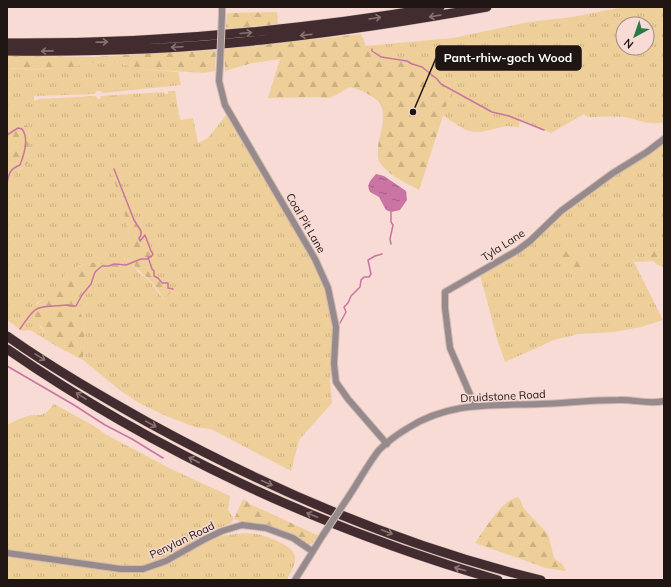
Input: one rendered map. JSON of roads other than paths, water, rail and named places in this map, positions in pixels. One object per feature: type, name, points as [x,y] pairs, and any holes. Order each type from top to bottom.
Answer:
[{"type":"highway","points":[[7,43],[122,42],[244,34],[354,21],[440,7]]},
{"type":"highway","points":[[7,51],[133,49],[264,40],[357,28],[487,7]]},
{"type":"highway","points":[[7,336],[103,397],[182,441],[254,477],[315,504],[412,541],[508,572],[541,580]]},
{"type":"highway","points":[[7,349],[28,364],[104,410],[188,457],[245,485],[308,514],[395,548],[498,580]]},
{"type":"street","name":"Coal Pit Lane","points":[[222,7],[219,82],[225,104],[315,258],[328,288],[336,327],[334,364],[336,382],[348,399],[386,444]]},
{"type":"street","name":"Tyla Lane","points":[[475,406],[450,348],[445,308],[445,292],[518,250],[530,241],[561,211],[613,173],[664,139]]},
{"type":"street","name":"Druidstone Road","points":[[295,580],[312,551],[369,464],[386,444],[419,421],[435,414],[475,406],[620,400],[664,402]]},
{"type":"street","name":"Penylan Road","points":[[7,553],[121,569],[143,569],[166,561],[222,531],[242,525],[266,528],[280,533],[293,538],[312,551]]},
{"type":"water","points":[[376,174],[384,176],[406,191],[407,200],[400,210],[391,212],[386,210],[379,197],[370,192],[370,181]]},
{"type":"waterway","points":[[372,49],[372,51],[381,57],[407,61],[422,67],[441,84],[492,112],[509,116],[544,130]]},
{"type":"waterway","points":[[7,135],[18,128],[22,129],[25,137],[24,152],[20,165],[10,172],[7,183]]},
{"type":"waterway","points":[[114,169],[134,220],[141,231],[139,238],[140,241],[145,235],[153,254],[151,257],[148,257],[154,271],[154,276],[162,283],[168,283],[168,288],[173,289]]},
{"type":"waterway","points":[[391,212],[391,222],[393,225],[390,239],[391,244]]},
{"type":"waterway","points":[[340,323],[346,312],[344,307],[348,303],[351,296],[360,287],[361,280],[364,277],[369,277],[371,274],[368,260],[382,254]]},
{"type":"waterway","points":[[20,329],[31,314],[39,308],[67,305],[76,306],[82,295],[91,284],[95,272],[102,266],[114,264],[126,265],[141,259],[149,259]]},
{"type":"waterway","points":[[7,366],[163,458]]},
{"type":"place","name":"Pant-rhiw-goch Wood","points":[[413,112]]}]
